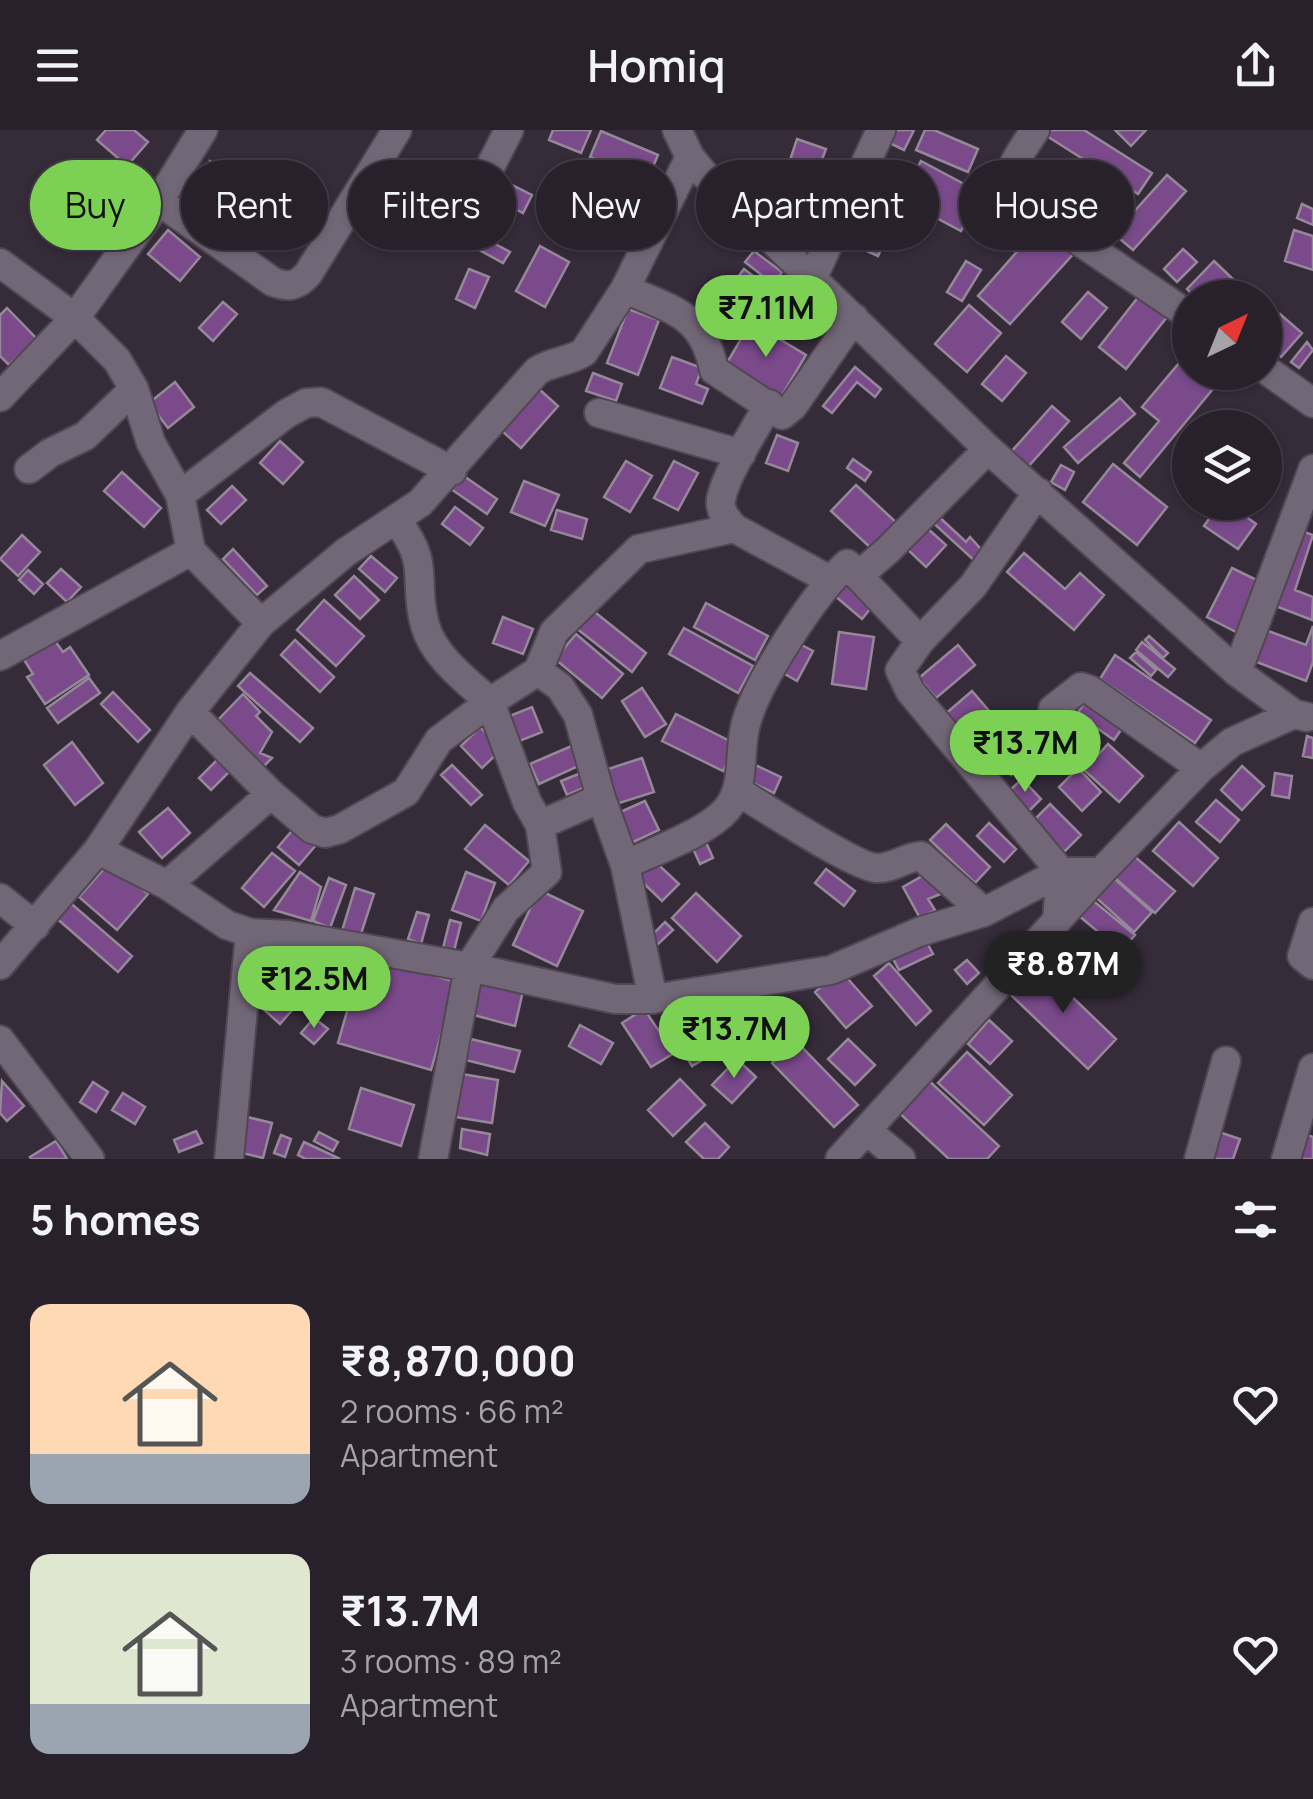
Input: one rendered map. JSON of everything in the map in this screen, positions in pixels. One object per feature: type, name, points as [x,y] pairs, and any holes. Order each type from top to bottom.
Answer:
[{"type":"street","points":[[161,198],[204,130]]},
{"type":"street","points":[[161,202],[272,282],[284,287],[299,284],[398,130]]},
{"type":"street","points":[[494,160],[509,130]]},
{"type":"street","points":[[677,130],[703,174],[988,449],[1237,672],[1304,716]]},
{"type":"street","points":[[812,279],[881,130]]},
{"type":"street","points":[[1035,130],[1008,175],[1014,197],[1172,304]]},
{"type":"street","points":[[0,964],[98,850],[190,712],[261,623],[346,552],[397,521],[428,496],[537,371],[584,352],[625,289],[690,156]]},
{"type":"street","points":[[0,398],[74,318],[123,250]]},
{"type":"street","points":[[0,263],[74,318],[116,360],[134,389],[152,443],[180,495],[191,551],[261,623]]},
{"type":"street","points":[[625,289],[695,323],[711,353],[714,370],[782,416],[854,318]]},
{"type":"street","points":[[1282,381],[1313,402]]},
{"type":"street","points":[[28,469],[50,453],[86,436],[134,389]]},
{"type":"street","points":[[180,495],[286,414],[321,402],[452,471]]},
{"type":"street","points":[[769,404],[720,502],[724,516],[734,528],[844,578],[920,641]]},
{"type":"street","points":[[600,412],[741,454]]},
{"type":"street","points":[[626,865],[712,822],[728,809],[738,791],[752,707],[811,603],[888,550],[988,449]]},
{"type":"street","points":[[1237,672],[1313,469]]},
{"type":"street","points":[[1038,492],[973,586],[920,641],[900,670],[903,682],[1061,872],[1057,921]]},
{"type":"street","points":[[397,521],[418,555],[425,626],[446,662],[490,702],[527,802],[540,825],[547,872],[506,909],[470,968],[433,1159]]},
{"type":"street","points":[[190,712],[312,829],[340,829],[406,792],[439,740],[538,670],[554,632],[639,549],[734,528]]},
{"type":"street","points":[[0,656],[191,551]]},
{"type":"street","points":[[538,670],[560,687],[578,714],[626,865],[653,999]]},
{"type":"street","points":[[1054,708],[1081,687],[1090,690],[1202,768]]},
{"type":"street","points":[[840,1159],[1100,872],[1202,768],[1232,742],[1304,716]]},
{"type":"street","points":[[738,791],[863,865],[893,866],[912,856],[922,856],[984,912]]},
{"type":"street","points":[[167,885],[272,794]]},
{"type":"street","points":[[540,825],[602,798]]},
{"type":"street","points":[[98,850],[167,885],[227,925],[250,933],[289,935],[616,999],[653,999],[832,970],[919,932],[984,912],[1061,872],[1100,872]]},
{"type":"street","points":[[0,898],[36,926]]},
{"type":"street","points":[[1313,922],[1302,956],[1313,966]]},
{"type":"street","points":[[228,1159],[250,933]]},
{"type":"street","points":[[0,1040],[90,1159]]},
{"type":"street","points":[[1199,1159],[1226,1061]]},
{"type":"street","points":[[1286,1159],[1313,1068]]},
{"type":"street","points":[[866,1130],[901,1159]]},
{"type":"building","points":[[106,130],[134,130],[148,142],[132,160],[120,160],[97,140]]},
{"type":"building","points":[[553,130],[591,130],[581,153],[549,140]]},
{"type":"building","points":[[885,130],[914,130],[904,150],[881,139]]},
{"type":"building","points":[[925,130],[934,130],[978,149],[973,160],[959,160],[959,168],[916,150]]},
{"type":"building","points":[[1084,130],[1131,160],[1084,160],[1042,133]]},
{"type":"building","points":[[1115,130],[1146,130],[1131,146]]},
{"type":"building","points":[[601,131],[658,155],[656,160],[590,157]]},
{"type":"building","points":[[797,139],[826,149],[822,160],[790,160]]},
{"type":"building","points":[[1134,162],[1152,173],[1138,194],[1134,191]]},
{"type":"building","points":[[939,171],[959,181],[959,230],[939,219]]},
{"type":"building","points":[[1167,175],[1186,191],[1134,249],[1134,212]]},
{"type":"building","points":[[516,187],[532,195],[523,213],[516,209]]},
{"type":"building","points":[[1302,204],[1313,209],[1313,225],[1297,218]]},
{"type":"building","points":[[168,230],[181,241],[181,250],[192,250],[200,257],[180,281],[148,254],[161,250],[161,238]]},
{"type":"building","points":[[1294,230],[1313,236],[1313,270],[1285,261]]},
{"type":"building","points":[[1183,249],[1197,262],[1179,280],[1164,269]]},
{"type":"building","points":[[479,250],[510,252],[503,263]]},
{"type":"building","points":[[538,250],[547,250],[569,262],[545,307],[516,291]]},
{"type":"building","points":[[1018,250],[1076,251],[1010,324],[978,296]]},
{"type":"building","points":[[754,251],[782,272],[773,284],[745,262]]},
{"type":"building","points":[[966,261],[981,270],[962,301],[947,292]]},
{"type":"building","points":[[1214,261],[1234,280],[1196,280]]},
{"type":"building","points":[[469,269],[489,277],[475,308],[456,299]]},
{"type":"building","points":[[744,269],[769,288],[752,310],[727,291]]},
{"type":"building","points":[[1088,292],[1107,308],[1081,339],[1062,322]]},
{"type":"building","points":[[1139,296],[1167,317],[1126,369],[1099,347]]},
{"type":"building","points":[[223,302],[237,314],[213,341],[199,328]]},
{"type":"building","points":[[969,305],[1001,333],[967,372],[935,344]]},
{"type":"building","points":[[7,308],[37,339],[9,365],[0,356],[0,315]]},
{"type":"building","points":[[628,309],[659,320],[638,375],[607,363]]},
{"type":"building","points":[[1282,316],[1302,333],[1282,356]]},
{"type":"building","points":[[751,322],[806,355],[780,399],[725,366]]},
{"type":"building","points":[[1307,342],[1313,350],[1299,368],[1291,362]]},
{"type":"building","points":[[1006,356],[1026,373],[1002,401],[982,384]]},
{"type":"building","points":[[672,357],[702,368],[696,384],[708,389],[702,404],[660,388]]},
{"type":"building","points":[[855,367],[881,389],[875,397],[857,382],[832,413],[823,406]]},
{"type":"building","points":[[1172,371],[1172,390],[1212,390],[1196,410],[1172,410],[1172,438],[1140,477],[1124,463],[1159,421],[1142,407]]},
{"type":"building","points":[[593,373],[622,384],[616,401],[586,391]]},
{"type":"building","points":[[175,382],[194,407],[168,428],[149,403]]},
{"type":"building","points":[[539,389],[558,406],[521,448],[502,431]]},
{"type":"building","points":[[1120,398],[1135,414],[1078,463],[1064,447]]},
{"type":"building","points":[[1052,406],[1069,421],[1027,468],[1010,453]]},
{"type":"building","points":[[777,435],[798,443],[788,471],[766,463]]},
{"type":"building","points":[[280,441],[303,462],[283,484],[260,463]]},
{"type":"building","points":[[853,459],[871,472],[865,481],[847,468]]},
{"type":"building","points":[[626,461],[652,476],[630,512],[604,497]]},
{"type":"building","points":[[674,461],[698,473],[678,510],[654,498]]},
{"type":"building","points":[[1113,464],[1167,507],[1137,545],[1083,502]]},
{"type":"building","points":[[1061,465],[1074,472],[1065,490],[1051,482]]},
{"type":"building","points":[[122,472],[161,508],[144,527],[104,491]]},
{"type":"building","points":[[461,474],[497,499],[487,514],[451,489]]},
{"type":"building","points":[[524,481],[559,495],[545,526],[511,512]]},
{"type":"building","points":[[856,485],[899,525],[874,551],[831,511]]},
{"type":"building","points":[[232,486],[246,500],[221,524],[207,510]]},
{"type":"building","points":[[455,507],[483,528],[470,545],[442,524]]},
{"type":"building","points":[[557,510],[587,519],[582,539],[551,530]]},
{"type":"building","points":[[936,514],[966,542],[970,537],[988,557],[978,564],[930,520]]},
{"type":"building","points":[[1208,520],[1251,520],[1256,524],[1238,549],[1204,526]]},
{"type":"building","points":[[926,527],[946,545],[926,567],[906,548]]},
{"type":"building","points":[[1297,529],[1313,535],[1295,590],[1313,597],[1312,620],[1270,604]]},
{"type":"building","points":[[22,535],[40,552],[18,576],[0,559]]},
{"type":"building","points":[[233,549],[267,586],[257,595],[223,559]]},
{"type":"building","points":[[1024,553],[1065,589],[1080,573],[1104,595],[1074,630],[1007,572]]},
{"type":"building","points":[[371,556],[397,578],[385,592],[359,569]]},
{"type":"building","points":[[1232,568],[1263,583],[1238,633],[1207,617]]},
{"type":"building","points":[[61,569],[81,587],[67,602],[47,583]]},
{"type":"building","points":[[28,570],[43,584],[34,594],[19,580]]},
{"type":"building","points":[[840,574],[875,603],[862,619],[827,589]]},
{"type":"building","points":[[354,576],[379,600],[360,619],[335,595]]},
{"type":"building","points":[[324,600],[364,636],[336,666],[297,630]]},
{"type":"building","points":[[706,603],[768,636],[755,660],[694,627]]},
{"type":"building","points":[[591,609],[646,653],[632,672],[576,628]]},
{"type":"building","points":[[503,617],[533,629],[523,654],[493,643]]},
{"type":"building","points":[[1313,626],[1313,662],[1306,681],[1249,659],[1260,628],[1306,645]]},
{"type":"building","points":[[684,628],[753,666],[738,693],[669,654]]},
{"type":"building","points":[[839,632],[874,637],[866,689],[832,684]]},
{"type":"building","points":[[576,634],[623,674],[602,698],[555,659]]},
{"type":"building","points":[[1149,636],[1168,653],[1163,658],[1145,640]]},
{"type":"building","points":[[53,638],[63,652],[70,647],[89,675],[45,704],[27,677],[33,674],[23,658]]},
{"type":"building","points":[[295,640],[334,677],[320,692],[281,655]]},
{"type":"building","points":[[794,641],[813,651],[797,681],[778,670]]},
{"type":"building","points":[[1142,642],[1175,669],[1168,677],[1136,650]]},
{"type":"building","points":[[958,645],[975,665],[936,698],[919,678]]},
{"type":"building","points":[[1136,652],[1156,670],[1151,676],[1130,658]]},
{"type":"building","points":[[1115,655],[1211,720],[1195,743],[1100,679]]},
{"type":"building","points":[[250,673],[313,728],[300,742],[238,686]]},
{"type":"building","points":[[89,678],[100,693],[58,723],[47,708]]},
{"type":"building","points":[[642,688],[666,724],[645,737],[622,701]]},
{"type":"building","points":[[972,691],[991,713],[962,738],[943,716]]},
{"type":"building","points":[[113,692],[150,730],[138,742],[101,704]]},
{"type":"building","points":[[243,694],[260,712],[256,716],[272,732],[260,753],[272,758],[264,766],[218,720]]},
{"type":"building","points":[[1090,694],[1128,720],[1114,740],[1077,714]]},
{"type":"building","points":[[532,707],[542,732],[517,742],[507,717]]},
{"type":"building","points":[[676,714],[736,744],[723,771],[662,741]]},
{"type":"building","points":[[480,727],[502,749],[482,768],[461,746]]},
{"type":"building","points":[[1055,727],[1074,757],[1061,765],[1042,736]]},
{"type":"building","points":[[983,731],[1000,751],[988,761],[971,741]]},
{"type":"building","points":[[1307,736],[1313,738],[1313,758],[1303,756]]},
{"type":"building","points":[[1020,741],[1033,754],[1011,775],[999,762]]},
{"type":"building","points":[[72,742],[103,783],[75,805],[44,765]]},
{"type":"building","points":[[1108,744],[1143,776],[1119,802],[1084,770]]},
{"type":"building","points":[[574,745],[583,764],[539,784],[530,764]]},
{"type":"building","points":[[221,756],[233,768],[211,790],[199,778]]},
{"type":"building","points":[[642,758],[654,792],[613,805],[602,771]]},
{"type":"building","points":[[749,762],[781,777],[774,793],[742,778]]},
{"type":"building","points":[[452,765],[482,795],[471,805],[441,775]]},
{"type":"building","points":[[1242,766],[1264,786],[1242,810],[1221,790]]},
{"type":"building","points":[[1078,768],[1101,792],[1082,811],[1059,787]]},
{"type":"building","points":[[581,773],[586,787],[567,795],[561,781]]},
{"type":"building","points":[[1275,773],[1292,776],[1289,798],[1272,795]]},
{"type":"building","points":[[1022,779],[1041,799],[1029,811],[1009,791]]},
{"type":"building","points":[[1216,800],[1239,820],[1220,842],[1196,822]]},
{"type":"building","points":[[645,801],[659,830],[631,843],[618,813]]},
{"type":"building","points":[[1050,804],[1081,835],[1064,852],[1033,821]]},
{"type":"building","points":[[168,808],[190,833],[162,858],[139,832]]},
{"type":"building","points":[[1179,822],[1218,858],[1193,886],[1153,851]]},
{"type":"building","points":[[989,823],[1016,849],[1004,862],[977,836]]},
{"type":"building","points":[[946,824],[990,867],[975,883],[930,840]]},
{"type":"building","points":[[485,825],[529,861],[509,885],[465,849]]},
{"type":"building","points":[[296,826],[317,844],[299,865],[278,847]]},
{"type":"building","points":[[700,829],[713,858],[700,864],[687,835]]},
{"type":"building","points":[[1127,850],[1175,891],[1155,913],[1108,872]]},
{"type":"building","points":[[272,853],[295,871],[264,907],[242,888]]},
{"type":"building","points":[[649,856],[679,884],[662,901],[632,872]]},
{"type":"building","points":[[110,862],[148,894],[117,930],[79,897]]},
{"type":"building","points":[[826,869],[855,891],[844,906],[815,883]]},
{"type":"building","points":[[931,871],[943,893],[928,899],[935,910],[920,918],[903,887]]},
{"type":"building","points":[[300,872],[321,887],[311,921],[274,910]]},
{"type":"building","points":[[466,872],[495,883],[481,921],[452,910]]},
{"type":"building","points":[[1109,874],[1152,912],[1134,932],[1092,894]]},
{"type":"building","points":[[329,878],[346,885],[330,928],[313,921]]},
{"type":"building","points":[[355,888],[374,894],[360,937],[342,931]]},
{"type":"building","points":[[539,890],[583,911],[557,966],[513,945]]},
{"type":"building","points":[[696,893],[741,936],[717,962],[672,918]]},
{"type":"building","points":[[1091,899],[1135,935],[1121,951],[1078,915]]},
{"type":"building","points":[[67,900],[132,956],[118,972],[54,916]]},
{"type":"building","points":[[417,912],[429,915],[421,944],[408,939]]},
{"type":"building","points":[[450,920],[461,923],[454,951],[443,948]]},
{"type":"building","points":[[665,922],[673,930],[657,945],[650,937]]},
{"type":"building","points":[[925,939],[933,954],[899,970],[891,955]]},
{"type":"building","points":[[325,945],[354,957],[339,995],[282,973],[289,953],[318,964]]},
{"type":"building","points":[[1105,947],[1122,963],[1107,979],[1090,963]]},
{"type":"building","points":[[363,955],[456,982],[431,1070],[338,1043]]},
{"type":"building","points":[[967,960],[979,973],[967,984],[955,970]]},
{"type":"building","points":[[889,963],[931,1011],[916,1025],[874,976]]},
{"type":"building","points":[[1038,964],[1116,1039],[1088,1069],[1010,994]]},
{"type":"building","points":[[840,970],[872,1006],[846,1028],[815,992]]},
{"type":"building","points":[[476,979],[523,991],[515,1026],[466,1013]]},
{"type":"building","points":[[281,984],[300,1001],[280,1024],[261,1007]]},
{"type":"building","points":[[699,996],[728,1045],[692,1066],[662,1017]]},
{"type":"building","points":[[746,997],[770,1043],[742,1058],[717,1011]]},
{"type":"building","points":[[644,1009],[674,1053],[651,1067],[622,1023]]},
{"type":"building","points":[[314,1018],[328,1029],[314,1044],[301,1033]]},
{"type":"building","points":[[989,1020],[1012,1041],[990,1064],[968,1044]]},
{"type":"building","points":[[580,1025],[613,1043],[601,1064],[569,1046]]},
{"type":"building","points":[[471,1039],[520,1051],[514,1072],[466,1060]]},
{"type":"building","points":[[848,1039],[875,1065],[855,1085],[828,1059]]},
{"type":"building","points":[[795,1040],[858,1105],[834,1127],[772,1063]]},
{"type":"building","points":[[967,1052],[1012,1095],[984,1125],[938,1083]]},
{"type":"building","points":[[737,1059],[756,1077],[732,1103],[712,1085]]},
{"type":"building","points":[[456,1073],[498,1080],[492,1123],[449,1116]]},
{"type":"building","points":[[926,1078],[999,1146],[987,1159],[949,1159],[896,1110]]},
{"type":"building","points":[[680,1079],[705,1105],[673,1136],[648,1110]]},
{"type":"building","points":[[2,1081],[24,1106],[7,1121],[0,1113]]},
{"type":"building","points":[[93,1082],[108,1092],[96,1112],[80,1102]]},
{"type":"building","points":[[361,1088],[414,1105],[401,1146],[349,1129]]},
{"type":"building","points":[[123,1093],[145,1107],[135,1124],[112,1110]]},
{"type":"building","points":[[243,1116],[272,1123],[263,1158],[234,1151]]},
{"type":"building","points":[[705,1123],[729,1147],[718,1159],[704,1159],[686,1142]]},
{"type":"building","points":[[462,1129],[490,1134],[487,1155],[460,1148]]},
{"type":"building","points":[[1213,1130],[1240,1139],[1233,1159],[1204,1159]]},
{"type":"building","points":[[196,1131],[202,1143],[179,1152],[174,1140]]},
{"type":"building","points":[[319,1132],[338,1142],[333,1151],[314,1141]]},
{"type":"building","points":[[281,1135],[291,1139],[285,1157],[274,1153]]},
{"type":"building","points":[[1308,1135],[1313,1137],[1313,1159],[1299,1159]]},
{"type":"building","points":[[56,1141],[67,1159],[31,1159],[30,1157]]},
{"type":"building","points":[[304,1142],[340,1159],[306,1159],[298,1155]]}]
